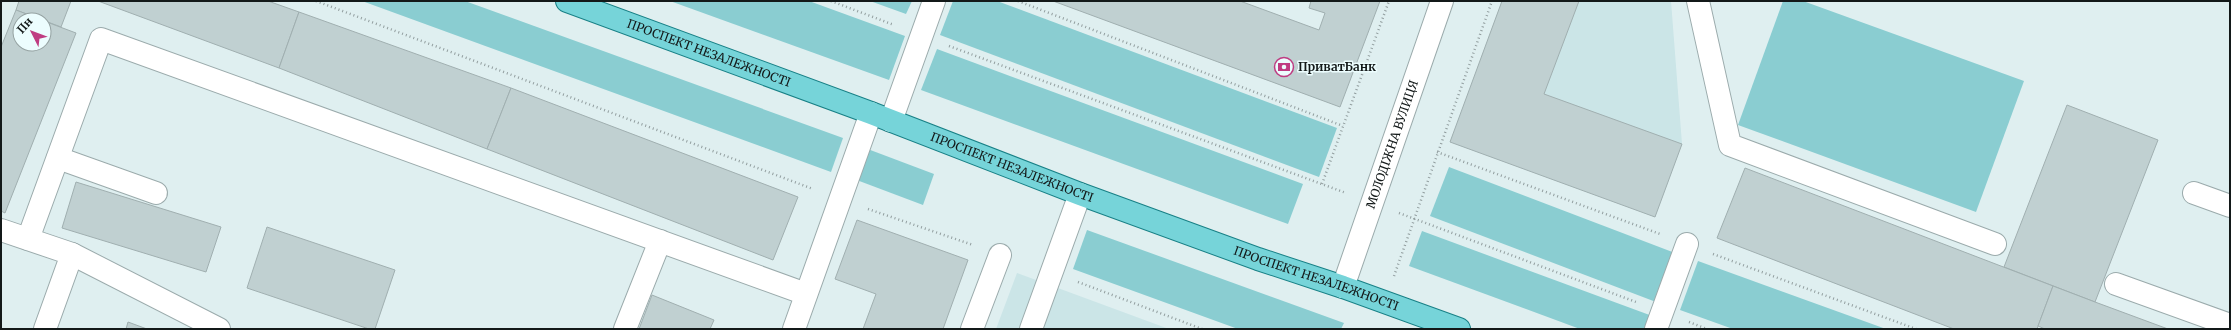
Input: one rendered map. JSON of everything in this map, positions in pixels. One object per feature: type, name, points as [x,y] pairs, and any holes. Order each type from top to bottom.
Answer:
[{"type":"main road","name":"ПРОСПЕКТ НЕЗАЛЕЖНОСТІ","points":[[567,1],[891,120],[1080,194],[1258,259],[1343,287],[1459,329]]},
{"type":"street","points":[[891,120],[934,1]]},
{"type":"street","name":"МОЛОДІЖНА ВУЛИЦЯ","points":[[1343,287],[1442,1]]},
{"type":"street","points":[[1698,1],[1730,145],[1995,244]]},
{"type":"street","points":[[28,239],[102,39],[806,294]]},
{"type":"street","points":[[794,329],[871,113]]},
{"type":"street","points":[[58,158],[156,193]]},
{"type":"street","points":[[2194,193],[2230,206]]},
{"type":"street","points":[[1031,329],[1080,194]]},
{"type":"street","points":[[1,230],[72,254],[219,329]]},
{"type":"street","points":[[625,329],[660,241]]},
{"type":"street","points":[[1659,320],[1687,244]]},
{"type":"street","points":[[45,329],[72,254]]},
{"type":"street","points":[[972,329],[1000,255]]},
{"type":"street","points":[[2116,284],[2230,325]]},
{"type":"path","points":[[316,1],[841,200],[1000,255]]},
{"type":"path","points":[[831,1],[1322,184],[1389,1]]},
{"type":"path","points":[[1018,1],[1344,126]]},
{"type":"path","points":[[1415,219],[1492,1]]},
{"type":"path","points":[[1372,203],[1415,219],[1659,320],[1708,329]]},
{"type":"path","points":[[1052,273],[1202,329]]},
{"type":"shaded area","points":[[362,1],[465,1],[843,138],[831,172]]},
{"type":"shaded area","points":[[670,1],[809,1],[905,36],[889,80]]},
{"type":"shaded area","points":[[870,1],[912,1],[906,14]]},
{"type":"shaded area","points":[[953,1],[997,1],[1337,128],[1319,177],[940,35]]},
{"type":"shaded area","points":[[1502,1],[1671,1],[1682,144],[1655,217],[1450,142]]},
{"type":"shaded area","points":[[1783,1],[1803,1],[2024,81],[1976,212],[1738,125]]},
{"type":"shaded area","points":[[937,49],[1303,184],[1288,224],[921,90]]},
{"type":"shaded area","points":[[865,148],[934,174],[923,205],[854,179]]},
{"type":"shaded area","points":[[1449,167],[1675,253],[1656,302],[1430,216]]},
{"type":"shaded area","points":[[1087,230],[1344,323],[1341,329],[1238,329],[1073,269]]},
{"type":"shaded area","points":[[1422,231],[1655,317],[1651,329],[1580,329],[1409,266]]},
{"type":"shaded area","points":[[1698,261],[1886,329],[1733,329],[1680,310]]},
{"type":"shaded area","points":[[1017,273],[1047,284],[1169,329],[996,329]]},
{"type":"building","points":[[19,1],[71,1],[61,27],[52,24],[52,12],[21,12],[16,10]]},
{"type":"building","points":[[98,1],[268,1],[299,12],[279,68]]},
{"type":"building","points":[[1053,1],[1240,1],[1319,30],[1325,13],[1309,8],[1311,1],[1380,1],[1340,107]]},
{"type":"building","points":[[1502,1],[1579,1],[1544,94],[1682,144],[1655,217],[1450,142]]},
{"type":"building","points":[[299,12],[511,88],[487,149],[279,68]]},
{"type":"building","points":[[12,20],[12,52],[52,52],[52,24],[76,33],[5,213],[1,211],[1,47]]},
{"type":"building","points":[[511,88],[798,197],[773,260],[487,149]]},
{"type":"building","points":[[2067,105],[2158,140],[2095,302],[2004,267]]},
{"type":"building","points":[[1745,168],[2053,286],[2037,329],[1954,329],[1717,238]]},
{"type":"building","points":[[76,182],[221,227],[206,272],[62,228]]},
{"type":"building","points":[[857,220],[968,260],[943,329],[863,329],[876,294],[835,279]]},
{"type":"building","points":[[267,227],[395,270],[375,329],[369,329],[247,288]]},
{"type":"building","points":[[2053,286],[2168,329],[2045,329],[2038,326]]},
{"type":"building","points":[[652,295],[714,320],[710,329],[639,329]]},
{"type":"building","points":[[128,322],[147,329],[126,329]]},
{"type":"place","name":"ПриватБанк","points":[[1284,67]]}]
